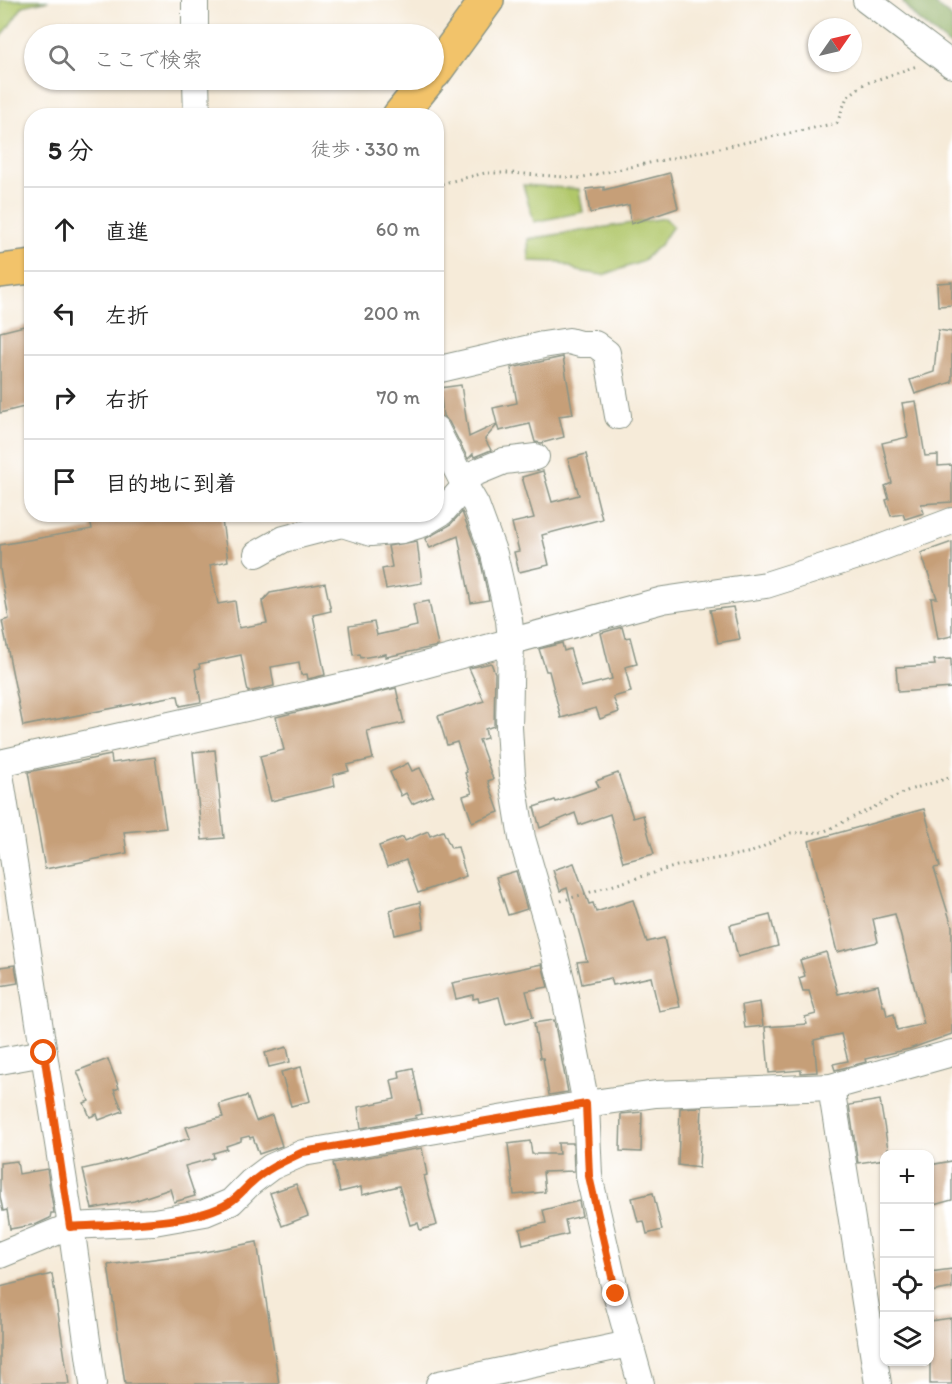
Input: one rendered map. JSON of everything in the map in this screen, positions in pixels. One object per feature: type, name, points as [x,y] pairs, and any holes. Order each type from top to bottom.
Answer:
[{"type":"main road","points":[[444,59],[487,0]]},
{"type":"main road","points":[[405,108],[420,90]]},
{"type":"main road","points":[[0,271],[24,268]]},
{"type":"street","points":[[195,0],[195,24]]},
{"type":"street","points":[[866,0],[947,61]]},
{"type":"street","points":[[196,90],[197,108]]},
{"type":"street","points":[[444,368],[543,345],[569,341],[595,344],[607,353],[618,416]]},
{"type":"street","points":[[444,445],[476,505],[494,554],[509,620],[511,640],[509,727],[522,838],[563,987],[586,1104],[589,1176],[599,1226],[641,1384]]},
{"type":"street","points":[[444,510],[465,486],[470,475],[504,461],[536,457]]},
{"type":"street","points":[[0,763],[363,682],[663,600],[766,585],[864,554],[952,521]]},
{"type":"street","points":[[257,554],[285,539],[342,524],[371,533],[402,530],[425,522]]},
{"type":"street","points":[[0,774],[93,1384]]},
{"type":"street","points":[[0,1061],[44,1053]]},
{"type":"street","points":[[0,1254],[70,1227],[154,1222],[205,1213],[231,1202],[251,1182],[271,1167],[303,1152],[656,1094],[831,1087],[952,1053]]},
{"type":"street","points":[[831,1087],[879,1384]]},
{"type":"street","points":[[439,1384],[629,1344]]},
{"type":"path","points":[[444,183],[485,173],[579,178],[837,123],[847,97],[864,84],[947,61]]},
{"type":"path","points":[[542,907],[677,866],[752,852],[792,833],[823,832],[909,790],[952,777]]},
{"type":"green space","points":[[0,0],[49,0],[23,6],[0,39]]},
{"type":"green space","points":[[904,0],[930,0],[952,18],[952,47],[917,19],[903,3]]},
{"type":"green space","points":[[523,185],[579,189],[583,212],[534,222]]},
{"type":"green space","points":[[665,218],[673,226],[660,245],[641,262],[603,275],[578,271],[560,262],[529,261],[528,239]]},
{"type":"building","points":[[670,173],[678,208],[631,224],[629,205],[590,213],[586,189],[604,187],[604,190]]},
{"type":"building","points":[[952,282],[952,305],[938,306],[937,283]]},
{"type":"building","points":[[24,326],[24,407],[0,413],[0,332]]},
{"type":"building","points":[[938,330],[952,332],[952,382],[915,394],[910,380],[934,372]]},
{"type":"building","points":[[563,357],[573,414],[559,416],[564,437],[542,443],[535,442],[530,424],[499,431],[497,425],[485,439],[491,450],[474,457],[473,454],[468,459],[449,422],[444,417],[444,387],[461,385],[469,437],[497,424],[493,408],[517,403],[511,368]]},
{"type":"building","points":[[916,401],[925,456],[938,455],[938,466],[952,465],[952,502],[921,504],[924,513],[905,519],[903,514],[891,516],[886,500],[889,499],[885,486],[892,483],[882,443],[908,437],[902,403]]},
{"type":"building","points":[[586,454],[602,519],[542,535],[549,565],[519,572],[514,552],[519,551],[512,523],[534,518],[522,477],[543,471],[552,502],[579,495],[568,459]]},
{"type":"building","points":[[462,512],[480,558],[489,600],[471,603],[458,536],[430,548],[425,539],[450,525]]},
{"type":"building","points":[[91,522],[222,522],[228,561],[210,565],[218,604],[235,601],[239,628],[267,623],[262,602],[270,593],[325,583],[331,611],[313,615],[325,675],[308,679],[307,674],[301,675],[299,662],[271,667],[274,686],[248,692],[241,655],[199,664],[200,668],[195,669],[201,702],[180,706],[178,696],[174,696],[23,726],[2,621],[9,619],[0,569],[0,545],[92,529]]},
{"type":"building","points":[[417,541],[422,583],[386,589],[382,569],[392,567],[388,546]]},
{"type":"building","points":[[952,542],[952,636],[938,639],[931,598],[937,598],[921,553]]},
{"type":"building","points":[[429,601],[438,646],[386,657],[386,654],[361,658],[360,654],[353,655],[349,626],[374,622],[377,635],[417,626],[413,604]]},
{"type":"building","points":[[733,607],[740,639],[718,643],[710,610]]},
{"type":"building","points":[[622,627],[625,638],[630,637],[637,664],[625,667],[631,692],[613,697],[619,712],[600,719],[596,708],[561,718],[549,671],[546,671],[539,649],[562,643],[564,651],[570,649],[581,687],[612,679],[601,633]]},
{"type":"building","points":[[951,659],[952,688],[898,692],[896,667],[935,665],[934,660]]},
{"type":"building","points":[[491,663],[495,673],[494,726],[485,729],[487,738],[479,740],[493,779],[488,781],[499,812],[472,822],[463,796],[472,793],[465,773],[467,772],[457,742],[447,745],[438,716],[484,701],[469,668]]},
{"type":"building","points":[[396,688],[404,723],[367,731],[373,759],[347,765],[349,771],[333,775],[335,786],[271,801],[260,756],[284,750],[276,717]]},
{"type":"building","points":[[215,750],[224,838],[202,840],[193,752]]},
{"type":"building","points":[[111,755],[112,763],[155,757],[166,828],[124,832],[127,853],[45,869],[28,772]]},
{"type":"building","points":[[408,763],[412,771],[420,768],[433,795],[412,804],[406,793],[401,796],[390,772]]},
{"type":"building","points":[[618,773],[633,818],[643,815],[654,854],[623,862],[610,814],[579,825],[575,813],[540,828],[534,807],[599,787],[596,781]]},
{"type":"building","points":[[924,809],[940,867],[934,868],[952,926],[952,1034],[835,1070],[833,1064],[848,1061],[841,1034],[814,1040],[817,1072],[801,1073],[801,1070],[769,1073],[765,1027],[807,1024],[805,1017],[816,1014],[809,991],[803,991],[799,978],[805,976],[800,960],[826,952],[838,994],[878,985],[887,1016],[894,1014],[897,1030],[924,1024],[895,914],[873,919],[878,942],[837,952],[809,841]]},
{"type":"building","points":[[428,831],[430,836],[443,831],[451,848],[458,847],[466,876],[418,893],[406,860],[387,867],[379,846],[403,837],[405,841]]},
{"type":"building","points":[[574,863],[589,904],[593,903],[596,912],[633,900],[647,942],[664,938],[680,1007],[659,1011],[651,977],[613,985],[611,978],[582,984],[577,962],[587,961],[567,888],[560,891],[553,870]]},
{"type":"building","points":[[516,871],[527,909],[508,915],[496,877]]},
{"type":"building","points":[[420,902],[424,928],[395,935],[390,910]]},
{"type":"building","points":[[770,915],[778,946],[738,957],[730,925]]},
{"type":"building","points":[[542,964],[548,987],[526,991],[533,1017],[506,1024],[499,997],[479,1002],[478,998],[473,999],[473,995],[456,999],[452,983]]},
{"type":"building","points":[[15,965],[18,983],[0,986],[0,967]]},
{"type":"building","points":[[760,1002],[763,1026],[745,1028],[742,1005]]},
{"type":"building","points":[[554,1020],[568,1092],[549,1095],[534,1023]]},
{"type":"building","points":[[287,1047],[290,1062],[269,1067],[265,1053]]},
{"type":"building","points":[[108,1059],[119,1088],[114,1090],[123,1111],[99,1120],[97,1114],[90,1117],[84,1103],[89,1101],[77,1071]]},
{"type":"building","points":[[301,1067],[310,1101],[291,1106],[281,1072]]},
{"type":"building","points":[[413,1068],[422,1114],[415,1116],[416,1118],[361,1128],[358,1107],[395,1099],[391,1080],[400,1078],[399,1071]]},
{"type":"building","points":[[247,1096],[256,1121],[272,1115],[282,1146],[259,1154],[253,1137],[241,1138],[241,1141],[226,1146],[227,1149],[213,1153],[214,1158],[185,1166],[195,1196],[174,1202],[170,1189],[134,1201],[92,1209],[83,1169],[118,1161],[190,1138],[186,1127],[223,1117],[219,1104]]},
{"type":"building","points":[[880,1100],[888,1150],[880,1150],[880,1160],[858,1163],[849,1105]]},
{"type":"building","points":[[702,1107],[699,1168],[678,1165],[680,1108]]},
{"type":"building","points":[[642,1112],[641,1152],[620,1151],[621,1114]]},
{"type":"building","points":[[530,1141],[532,1154],[559,1154],[558,1143],[573,1143],[574,1171],[543,1172],[545,1192],[514,1195],[508,1144]]},
{"type":"building","points":[[422,1148],[427,1175],[424,1176],[437,1225],[420,1230],[418,1223],[410,1225],[399,1186],[362,1195],[361,1187],[340,1192],[333,1163]]},
{"type":"building","points":[[17,1161],[19,1174],[47,1169],[54,1213],[51,1213],[50,1218],[37,1224],[10,1229],[7,1210],[3,1211],[0,1196],[0,1163]]},
{"type":"building","points":[[952,1161],[952,1200],[934,1205],[934,1204],[934,1164]]},
{"type":"building","points":[[296,1184],[308,1216],[282,1226],[270,1193]]},
{"type":"building","points":[[653,1193],[662,1230],[647,1234],[644,1221],[638,1222],[632,1198]]},
{"type":"building","points":[[579,1201],[582,1216],[565,1220],[568,1234],[523,1245],[520,1229],[546,1223],[543,1210]]},
{"type":"building","points":[[257,1242],[279,1384],[125,1384],[108,1265],[199,1253]]},
{"type":"building","points":[[952,1269],[952,1288],[934,1291],[934,1271]]},
{"type":"building","points":[[52,1274],[69,1384],[0,1384],[0,1287]]},
{"type":"building","points":[[951,1318],[952,1384],[930,1384],[930,1366],[934,1366],[934,1320]]},
{"type":"route","points":[[44,1053],[70,1227],[154,1222],[205,1213],[231,1202],[251,1182],[271,1167],[303,1152],[586,1104],[589,1176],[616,1294]]}]
